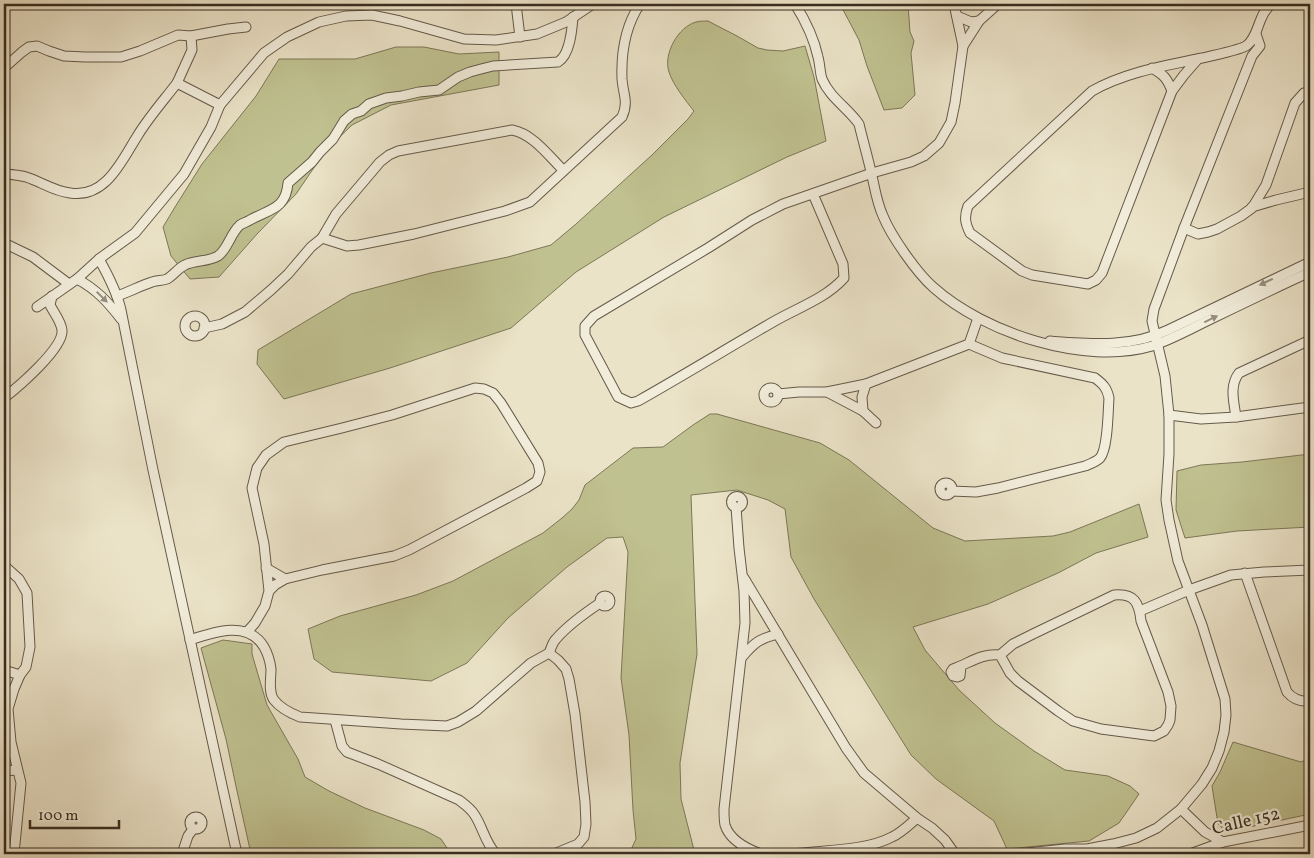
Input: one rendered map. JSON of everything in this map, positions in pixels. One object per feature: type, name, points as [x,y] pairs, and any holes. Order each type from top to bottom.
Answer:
[{"type":"street","points":[[516,4],[520,37]]},
{"type":"street","points":[[37,307],[135,233],[184,174],[211,128],[220,105],[264,53],[287,37],[319,22],[346,16],[372,15],[464,39],[496,40],[537,34],[566,22],[593,4]]},
{"type":"street","points":[[322,238],[347,246],[359,245],[414,234],[505,211],[530,202],[622,117],[626,103],[622,79],[624,47],[634,13],[640,4]]},
{"type":"street","points":[[795,4],[814,41],[822,79],[839,103],[853,116],[858,124],[883,216],[912,262],[932,286],[966,312],[1017,335],[1058,347],[1102,351],[1136,350],[1310,272]]},
{"type":"street","points":[[814,194],[843,264],[844,278],[836,287],[638,401],[631,403],[618,397],[585,336],[585,326],[594,316],[752,220],[784,204],[872,173],[911,162],[924,156],[939,143],[951,122],[963,46],[954,4]]},
{"type":"street","points":[[963,46],[979,21],[998,4]]},
{"type":"street","points":[[1198,58],[1172,91],[1102,273],[1096,280],[1088,284],[1032,275],[1022,271],[970,232],[966,224],[965,215],[968,206],[1092,91],[1127,75],[1246,46],[1256,34],[1261,19],[1271,4]]},
{"type":"street","points":[[957,16],[971,22],[979,21]]},
{"type":"street","points":[[117,296],[155,281],[164,280],[172,276],[185,264],[217,256],[225,250],[230,238],[240,225],[278,206],[285,200],[288,192],[288,183],[312,162],[333,139],[344,121],[352,114],[361,111],[369,104],[386,98],[439,90],[458,77],[481,69],[558,62],[567,49],[573,17]]},
{"type":"street","points":[[4,68],[29,46],[38,46],[64,56],[121,57],[178,35],[191,36],[246,27]]},
{"type":"street","points":[[1016,854],[1065,849],[1087,849],[1136,838],[1157,828],[1181,809],[1202,784],[1212,768],[1221,741],[1226,715],[1225,699],[1205,634],[1178,560],[1169,520],[1166,500],[1169,415],[1165,376],[1152,321],[1154,309],[1184,228],[1252,56],[1260,46],[1256,34]]},
{"type":"street","points":[[4,173],[27,178],[50,188],[71,194],[89,192],[105,183],[119,167],[138,134],[176,83],[192,50],[191,36]]},
{"type":"street","points":[[1246,46],[1252,56]]},
{"type":"street","points":[[1152,68],[1166,78],[1172,91]]},
{"type":"street","points":[[176,83],[220,105]]},
{"type":"street","points":[[1252,208],[1266,185],[1295,103],[1304,93],[1310,91]]},
{"type":"street","points":[[204,328],[222,324],[245,312],[271,290],[288,274],[311,247],[322,238],[336,214],[380,162],[398,151],[512,130],[525,134],[533,140],[563,170]]},
{"type":"street","points":[[1266,185],[1271,196],[1276,200]]},
{"type":"street","points":[[1184,228],[1198,234],[1208,232],[1241,216],[1252,208],[1310,192]]},
{"type":"street","points":[[4,243],[33,257],[73,281],[90,286],[102,296],[123,321]]},
{"type":"street","points":[[99,259],[117,296],[123,321],[153,470],[237,854]]},
{"type":"street","points":[[1157,340],[1310,262]]},
{"type":"street","points":[[4,398],[23,383],[59,342],[63,332],[61,324],[50,305],[52,296]]},
{"type":"street","points":[[969,344],[978,318]]},
{"type":"street","points":[[1236,417],[1232,385],[1238,373],[1310,340]]},
{"type":"street","points":[[778,394],[827,392],[866,384],[969,344],[1002,358],[1095,378],[1104,385],[1109,398],[1105,449],[1101,457],[1094,462],[1085,466],[998,488],[976,492],[951,491]]},
{"type":"street","points":[[862,411],[862,397],[866,384]]},
{"type":"street","points":[[247,632],[255,624],[265,606],[269,591],[264,544],[252,488],[257,468],[266,455],[284,442],[392,415],[474,388],[484,389],[493,393],[538,463],[540,472],[537,481],[402,553],[285,579],[269,591]]},
{"type":"street","points":[[827,392],[862,411],[876,423]]},
{"type":"street","points":[[1169,415],[1201,419],[1236,417],[1310,407]]},
{"type":"street","points":[[736,507],[743,577],[745,623],[724,809],[725,825],[732,836],[746,848],[761,854]]},
{"type":"street","points":[[4,567],[19,580],[27,593],[30,647],[26,667],[20,675],[11,696],[8,715],[11,742],[21,783],[14,854]]},
{"type":"street","points":[[266,568],[285,579]]},
{"type":"street","points":[[1140,611],[1189,590],[1231,575],[1310,570]]},
{"type":"street","points":[[1245,573],[1287,692],[1296,699],[1310,701]]},
{"type":"street","points":[[743,577],[846,748],[864,773],[916,818],[932,828],[945,840],[955,854]]},
{"type":"street","points":[[961,666],[982,656],[1000,655],[1013,644],[1114,595],[1128,595],[1134,600],[1140,611],[1141,621],[1168,692],[1171,706],[1170,720],[1164,731],[1154,736],[1102,729],[1073,721],[1018,681],[1010,673],[1000,655]]},
{"type":"street","points":[[190,640],[227,630],[252,634],[260,640],[268,654],[273,699],[284,709],[300,716],[335,720],[447,726],[458,722],[476,711],[531,664],[549,654],[554,640],[587,612],[600,604]]},
{"type":"street","points":[[742,657],[754,643],[778,634]]},
{"type":"street","points":[[549,654],[566,669],[569,679],[575,714],[586,824],[584,837],[578,844],[554,854]]},
{"type":"street","points":[[4,670],[20,675]]},
{"type":"street","points":[[335,720],[342,746],[347,752],[459,800],[474,814],[491,849],[496,854]]},
{"type":"street","points":[[4,771],[17,770]]},
{"type":"street","points":[[1181,809],[1205,832],[1223,842]]},
{"type":"street","points":[[793,854],[880,842],[892,837],[916,818]]},
{"type":"street","name":"Calle 152","points":[[1190,854],[1223,842],[1310,825]]},
{"type":"street","points":[[182,854],[188,836],[193,829]]},
{"type":"green space","points":[[840,4],[908,4],[910,32],[914,41],[911,53],[915,95],[902,108],[884,110],[859,40]]},
{"type":"green space","points":[[708,21],[758,48],[783,51],[805,46],[814,77],[826,141],[787,157],[664,217],[576,272],[511,328],[390,368],[284,399],[257,364],[258,350],[351,294],[551,245],[576,224],[652,155],[694,111],[673,82],[669,72],[668,57],[674,42],[683,29],[696,22]]},
{"type":"green space","points":[[396,47],[424,47],[459,54],[499,52],[499,85],[391,105],[352,125],[326,150],[296,194],[219,277],[190,279],[171,256],[163,227],[202,164],[256,96],[279,59],[355,59]]},
{"type":"green space","points":[[710,414],[717,414],[820,443],[849,460],[933,528],[965,541],[1053,536],[1070,532],[1139,504],[1148,537],[1096,553],[1058,573],[988,604],[913,627],[925,650],[959,690],[995,723],[1034,751],[1065,770],[1108,776],[1130,786],[1139,794],[1119,823],[1089,841],[1007,849],[994,821],[936,779],[911,755],[814,599],[791,557],[785,509],[768,500],[737,490],[691,495],[697,654],[680,763],[681,799],[695,854],[629,854],[636,839],[629,735],[621,678],[628,552],[623,537],[607,538],[567,567],[508,618],[467,663],[431,681],[332,672],[314,659],[308,629],[340,616],[416,595],[453,581],[543,533],[572,509],[579,500],[585,485],[633,448],[663,447]]},
{"type":"green space","points":[[1310,454],[1310,527],[1237,531],[1185,538],[1176,510],[1177,471],[1201,465]]},
{"type":"green space","points":[[223,640],[252,644],[252,654],[267,705],[298,759],[305,777],[365,808],[424,830],[441,839],[451,854],[251,854],[226,739],[201,648]]},
{"type":"green space","points":[[1233,742],[1301,762],[1310,758],[1310,814],[1226,832],[1218,824],[1212,786]]}]
